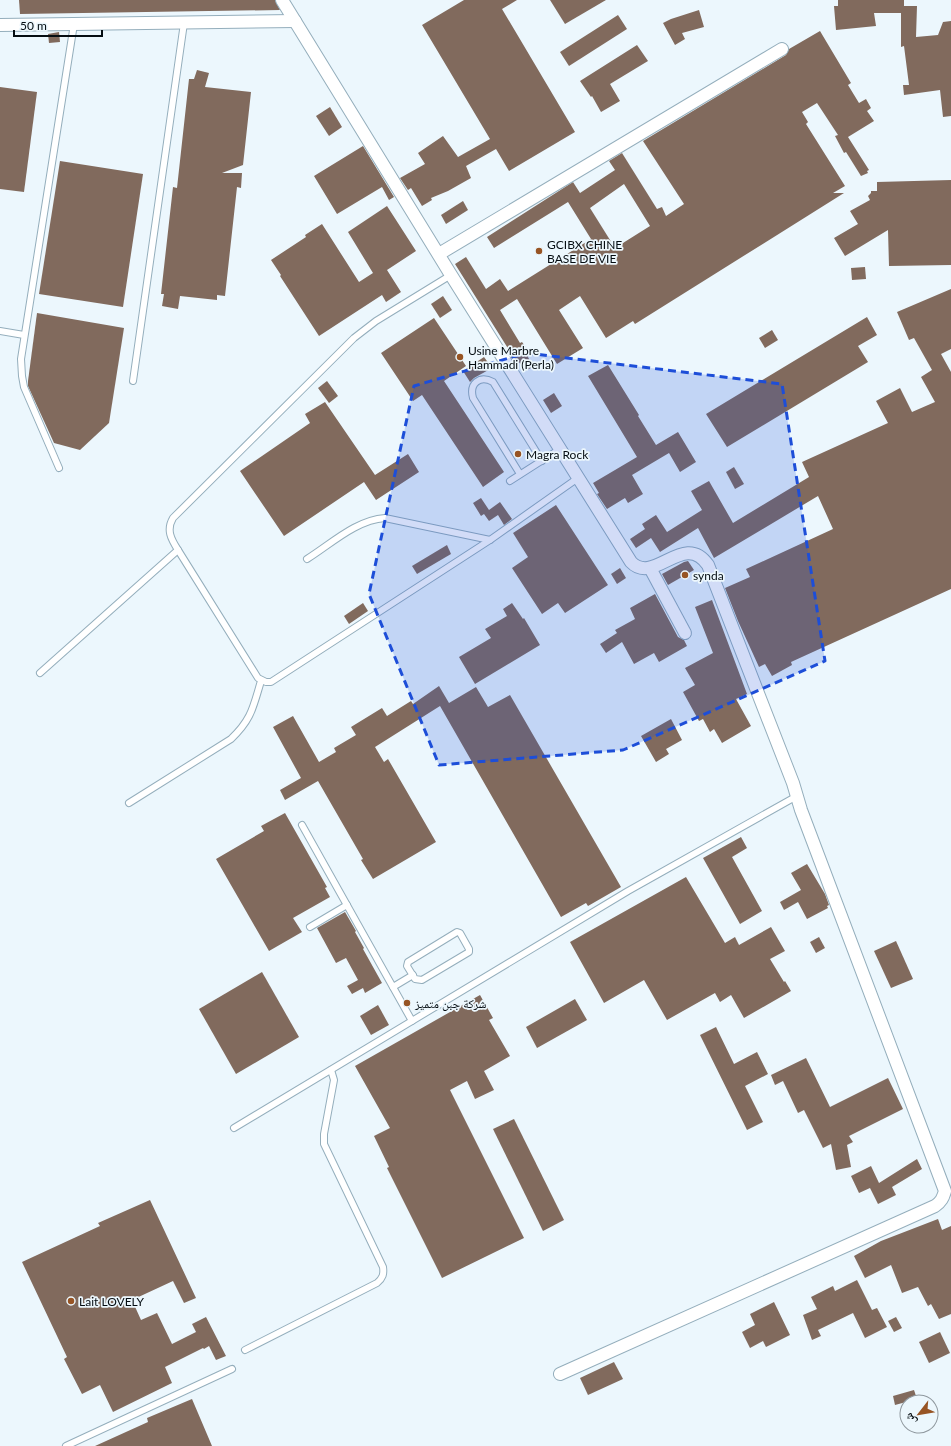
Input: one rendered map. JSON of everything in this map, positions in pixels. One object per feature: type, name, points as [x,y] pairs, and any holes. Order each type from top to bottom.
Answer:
[{"type":"street","points":[[282,0],[451,275],[631,562],[639,568],[650,568],[683,553],[691,553],[704,559],[708,565],[793,783],[796,796],[945,1191],[944,1197],[946,1204],[927,1209],[560,1374]]},
{"type":"street","points":[[0,25],[295,21]]},
{"type":"street","points":[[439,254],[782,49]]},
{"type":"street","points":[[650,568],[685,633]]},
{"type":"lane","points":[[133,381],[184,23]]},
{"type":"lane","points":[[59,468],[24,387],[21,368],[24,335],[74,24]]},
{"type":"lane","points":[[451,275],[376,321],[354,338],[173,518],[169,528],[171,539],[258,678],[261,681],[266,682],[275,680],[490,540],[578,478]]},
{"type":"lane","points":[[0,331],[24,335]]},
{"type":"lane","points":[[520,474],[473,398],[471,392],[476,382],[482,379],[493,382],[542,461]]},
{"type":"lane","points":[[510,481],[560,449]]},
{"type":"lane","points":[[307,559],[361,524],[385,518],[490,540]]},
{"type":"lane","points":[[40,673],[178,550]]},
{"type":"lane","points":[[129,803],[231,739],[246,723],[261,681]]},
{"type":"lane","points":[[234,1128],[628,891],[796,796]]},
{"type":"lane","points":[[302,825],[412,1021]]},
{"type":"lane","points":[[310,927],[347,905]]},
{"type":"lane","points":[[456,933],[460,933],[469,949],[468,953],[422,980],[417,980],[412,975],[407,966],[409,961],[456,933]]},
{"type":"lane","points":[[393,987],[412,975]]},
{"type":"lane","points":[[245,1350],[377,1283],[382,1279],[384,1273],[383,1267],[324,1144],[324,1134],[334,1080],[331,1070]]},
{"type":"lane","points":[[66,1446],[232,1369]]},
{"type":"highlighted area","points":[[526,353],[782,384],[825,661],[623,750],[439,765],[369,594],[414,386]]},
{"type":"building","points":[[19,0],[275,0],[280,10],[20,14]]},
{"type":"building","points":[[464,0],[517,0],[502,9],[575,132],[509,171],[496,149],[466,166],[471,178],[448,191],[431,198],[432,200],[422,206],[411,188],[408,190],[400,178],[425,164],[418,153],[443,136],[458,157],[490,139],[422,25]]},
{"type":"building","points":[[550,0],[606,0],[565,24]]},
{"type":"building","points":[[838,0],[904,0],[904,6],[917,6],[916,37],[938,35],[943,22],[951,21],[951,116],[943,117],[940,90],[904,95],[903,85],[909,85],[904,46],[901,47],[901,13],[874,13],[876,26],[836,30],[834,6],[838,6]]},
{"type":"building","points":[[699,10],[704,27],[682,33],[685,39],[675,45],[663,23]]},
{"type":"building","points":[[618,15],[627,29],[569,66],[560,52]]},
{"type":"building","points":[[820,31],[851,83],[848,85],[859,103],[866,99],[871,108],[867,111],[874,121],[848,137],[869,170],[867,171],[868,173],[861,176],[846,152],[844,153],[835,136],[838,135],[817,103],[802,112],[808,122],[806,124],[845,186],[833,193],[844,193],[635,324],[633,321],[606,338],[580,296],[559,310],[583,348],[557,364],[517,299],[500,310],[520,343],[522,342],[527,349],[525,351],[533,367],[525,371],[519,362],[517,363],[514,358],[512,359],[508,351],[509,350],[455,264],[466,257],[486,289],[500,279],[508,291],[591,239],[568,202],[494,248],[487,237],[573,182],[580,193],[615,170],[609,161],[622,153],[657,209],[662,207],[666,216],[684,204],[643,141],[786,55],[789,49]],"holes":[[[624,184],[650,226],[615,248],[590,208]]]},
{"type":"building","points":[[59,32],[60,42],[49,43],[48,34]]},
{"type":"building","points":[[637,45],[648,61],[610,84],[620,101],[601,112],[592,96],[591,97],[580,81]]},
{"type":"building","points":[[197,70],[209,73],[205,87],[251,92],[243,165],[222,173],[242,173],[241,188],[237,187],[225,296],[217,295],[217,300],[180,296],[178,309],[162,306],[164,294],[161,294],[173,187],[177,188],[189,79],[194,79]]},
{"type":"building","points":[[0,87],[37,92],[24,192],[0,189]]},
{"type":"building","points":[[330,107],[342,127],[329,136],[316,116]]},
{"type":"building","points":[[363,146],[394,197],[389,200],[382,187],[337,214],[314,176]]},
{"type":"building","points":[[60,161],[143,174],[123,307],[39,294]]},
{"type":"building","points":[[951,180],[951,265],[889,266],[888,230],[845,256],[834,238],[858,224],[850,211],[870,200],[868,196],[871,191],[877,191],[877,182]]},
{"type":"building","points":[[463,201],[468,210],[446,224],[441,215]]},
{"type":"building","points":[[387,206],[416,251],[387,270],[401,292],[386,302],[382,295],[319,336],[271,260],[306,237],[305,235],[322,224],[359,282],[373,273],[348,232]]},
{"type":"building","points":[[865,267],[866,279],[852,280],[851,268]]},
{"type":"building","points":[[951,289],[951,349],[941,354],[951,372],[951,589],[791,662],[792,665],[772,676],[765,664],[759,667],[725,588],[750,577],[746,569],[833,529],[818,496],[714,558],[698,528],[660,552],[651,538],[636,548],[630,539],[645,529],[642,524],[656,515],[667,532],[702,510],[691,491],[709,481],[733,523],[809,477],[802,462],[888,423],[876,401],[900,388],[912,412],[935,402],[921,377],[932,370],[914,338],[909,340],[897,312]]},
{"type":"building","points":[[443,296],[452,310],[440,318],[431,304]]},
{"type":"building","points":[[37,313],[124,328],[109,423],[80,450],[54,443],[28,386]]},
{"type":"building","points":[[867,317],[877,335],[858,346],[868,362],[727,447],[706,414]]},
{"type":"building","points":[[434,318],[466,366],[444,381],[504,472],[483,487],[422,395],[413,401],[381,353]]},
{"type":"building","points":[[772,330],[778,340],[765,348],[759,338]]},
{"type":"building","points":[[484,357],[492,368],[474,378],[470,382],[463,371]]},
{"type":"building","points":[[608,365],[656,445],[678,432],[696,462],[680,472],[669,453],[632,475],[643,494],[628,503],[625,498],[607,509],[597,494],[599,493],[593,483],[637,457],[588,376]]},
{"type":"building","points":[[327,381],[338,396],[329,403],[318,388]]},
{"type":"building","points":[[554,393],[562,406],[551,413],[543,400]]},
{"type":"building","points":[[325,402],[375,475],[408,454],[419,472],[376,500],[364,482],[284,536],[240,471],[310,423],[305,414]]},
{"type":"building","points":[[734,467],[744,484],[735,489],[726,472]]},
{"type":"building","points":[[481,498],[489,510],[500,502],[512,519],[504,525],[498,515],[489,521],[484,514],[481,516],[473,503]]},
{"type":"building","points":[[556,505],[608,585],[565,613],[558,603],[542,614],[512,568],[528,557],[513,533]]},
{"type":"building","points":[[447,545],[451,554],[417,574],[412,566]]},
{"type":"building","points":[[688,561],[694,570],[668,585],[662,574]]},
{"type":"building","points":[[620,568],[626,578],[617,584],[611,574]]},
{"type":"building","points":[[655,594],[678,637],[684,640],[687,646],[659,662],[654,653],[634,664],[622,642],[606,653],[600,644],[617,633],[615,630],[635,619],[630,608]]},
{"type":"building","points":[[712,600],[747,694],[736,699],[751,726],[722,743],[714,729],[710,732],[703,719],[699,721],[683,692],[695,685],[685,668],[713,653],[695,607]]},
{"type":"building","points":[[363,603],[368,611],[349,624],[344,616]]},
{"type":"building","points":[[512,603],[523,619],[524,618],[540,645],[475,684],[459,657],[491,638],[485,629],[507,616],[503,609]]},
{"type":"building","points":[[439,686],[449,703],[476,687],[488,707],[510,695],[621,887],[588,906],[586,903],[561,917],[440,706],[375,747],[384,762],[388,759],[436,842],[373,879],[318,781],[285,800],[280,790],[301,778],[273,727],[293,716],[319,762],[336,752],[334,748],[356,735],[351,727],[382,708],[387,716],[411,701],[413,704]]},
{"type":"building","points":[[671,719],[682,740],[666,749],[669,754],[656,762],[641,736]]},
{"type":"building","points":[[285,813],[327,887],[325,888],[330,897],[293,918],[302,932],[269,951],[216,859],[264,831],[261,826]]},
{"type":"building","points":[[741,837],[747,848],[732,857],[762,911],[740,924],[703,858]]},
{"type":"building","points":[[807,864],[825,894],[829,905],[827,906],[828,908],[807,919],[798,902],[784,910],[780,902],[801,890],[791,873]]},
{"type":"building","points":[[686,877],[725,943],[735,937],[739,945],[771,927],[785,951],[770,959],[791,991],[744,1018],[731,995],[720,1002],[715,993],[667,1020],[644,980],[604,1003],[570,942]]},
{"type":"building","points":[[345,912],[382,983],[365,993],[363,988],[352,994],[347,986],[358,980],[346,958],[336,963],[317,928]]},
{"type":"building","points":[[819,937],[825,948],[816,953],[810,942]]},
{"type":"building","points":[[896,941],[913,979],[891,988],[874,951]]},
{"type":"building","points":[[262,972],[299,1037],[236,1074],[199,1009]]},
{"type":"building","points":[[480,995],[493,1018],[489,1020],[510,1056],[484,1071],[494,1090],[475,1099],[467,1081],[450,1090],[524,1238],[442,1278],[387,1168],[389,1167],[374,1136],[390,1128],[355,1066]]},
{"type":"building","points":[[575,999],[587,1020],[537,1048],[526,1027]]},
{"type":"building","points":[[378,1005],[389,1025],[371,1035],[360,1016]]},
{"type":"building","points":[[716,1027],[734,1064],[757,1052],[768,1074],[745,1086],[763,1122],[747,1130],[700,1035]]},
{"type":"building","points":[[806,1058],[830,1107],[888,1078],[903,1109],[849,1136],[853,1142],[847,1145],[851,1167],[836,1170],[831,1144],[823,1148],[804,1110],[798,1113],[783,1081],[775,1085],[771,1075]]},
{"type":"building","points":[[514,1119],[564,1220],[543,1231],[493,1129]]},
{"type":"building","points":[[917,1159],[922,1169],[892,1187],[896,1195],[878,1204],[870,1188],[859,1193],[851,1176],[871,1166],[879,1183]]},
{"type":"building","points":[[150,1200],[196,1298],[184,1303],[173,1281],[132,1300],[141,1320],[157,1313],[172,1344],[196,1332],[192,1324],[206,1317],[226,1356],[216,1360],[209,1346],[204,1349],[203,1348],[165,1367],[172,1383],[113,1412],[100,1385],[82,1394],[64,1359],[67,1357],[22,1262],[100,1226],[98,1223]]},
{"type":"building","points":[[938,1219],[942,1230],[951,1226],[951,1314],[939,1319],[931,1304],[928,1306],[918,1287],[902,1293],[891,1265],[865,1278],[854,1256],[881,1241]]},
{"type":"building","points":[[857,1280],[872,1310],[877,1308],[887,1327],[865,1338],[853,1313],[818,1330],[821,1336],[812,1340],[803,1315],[817,1309],[811,1297],[833,1286],[835,1291]]},
{"type":"building","points":[[774,1302],[790,1335],[766,1347],[763,1341],[750,1348],[742,1332],[755,1325],[750,1314]]},
{"type":"building","points":[[896,1317],[902,1328],[894,1332],[888,1321]]},
{"type":"building","points":[[940,1332],[950,1353],[929,1363],[919,1342]]},
{"type":"building","points":[[614,1362],[623,1379],[588,1395],[580,1378]]},
{"type":"building","points":[[914,1390],[915,1394],[900,1394]]},
{"type":"building","points":[[899,1394],[899,1404],[895,1405],[893,1396]]},
{"type":"building","points":[[192,1399],[212,1446],[95,1446],[148,1422],[147,1418]]},
{"type":"place","name":"GCIBX CHINE BASE DE VIE","points":[[539,251]]},
{"type":"place","name":"Usine Marbre Hammadi (Perla)","points":[[460,357]]},
{"type":"place","name":"Magra Rock","points":[[518,454]]},
{"type":"place","name":"synda","points":[[685,575]]},
{"type":"place","name":"شركة جبن متميز","points":[[407,1003]]},
{"type":"place","name":"Lait LOVELY","points":[[71,1301]]}]
